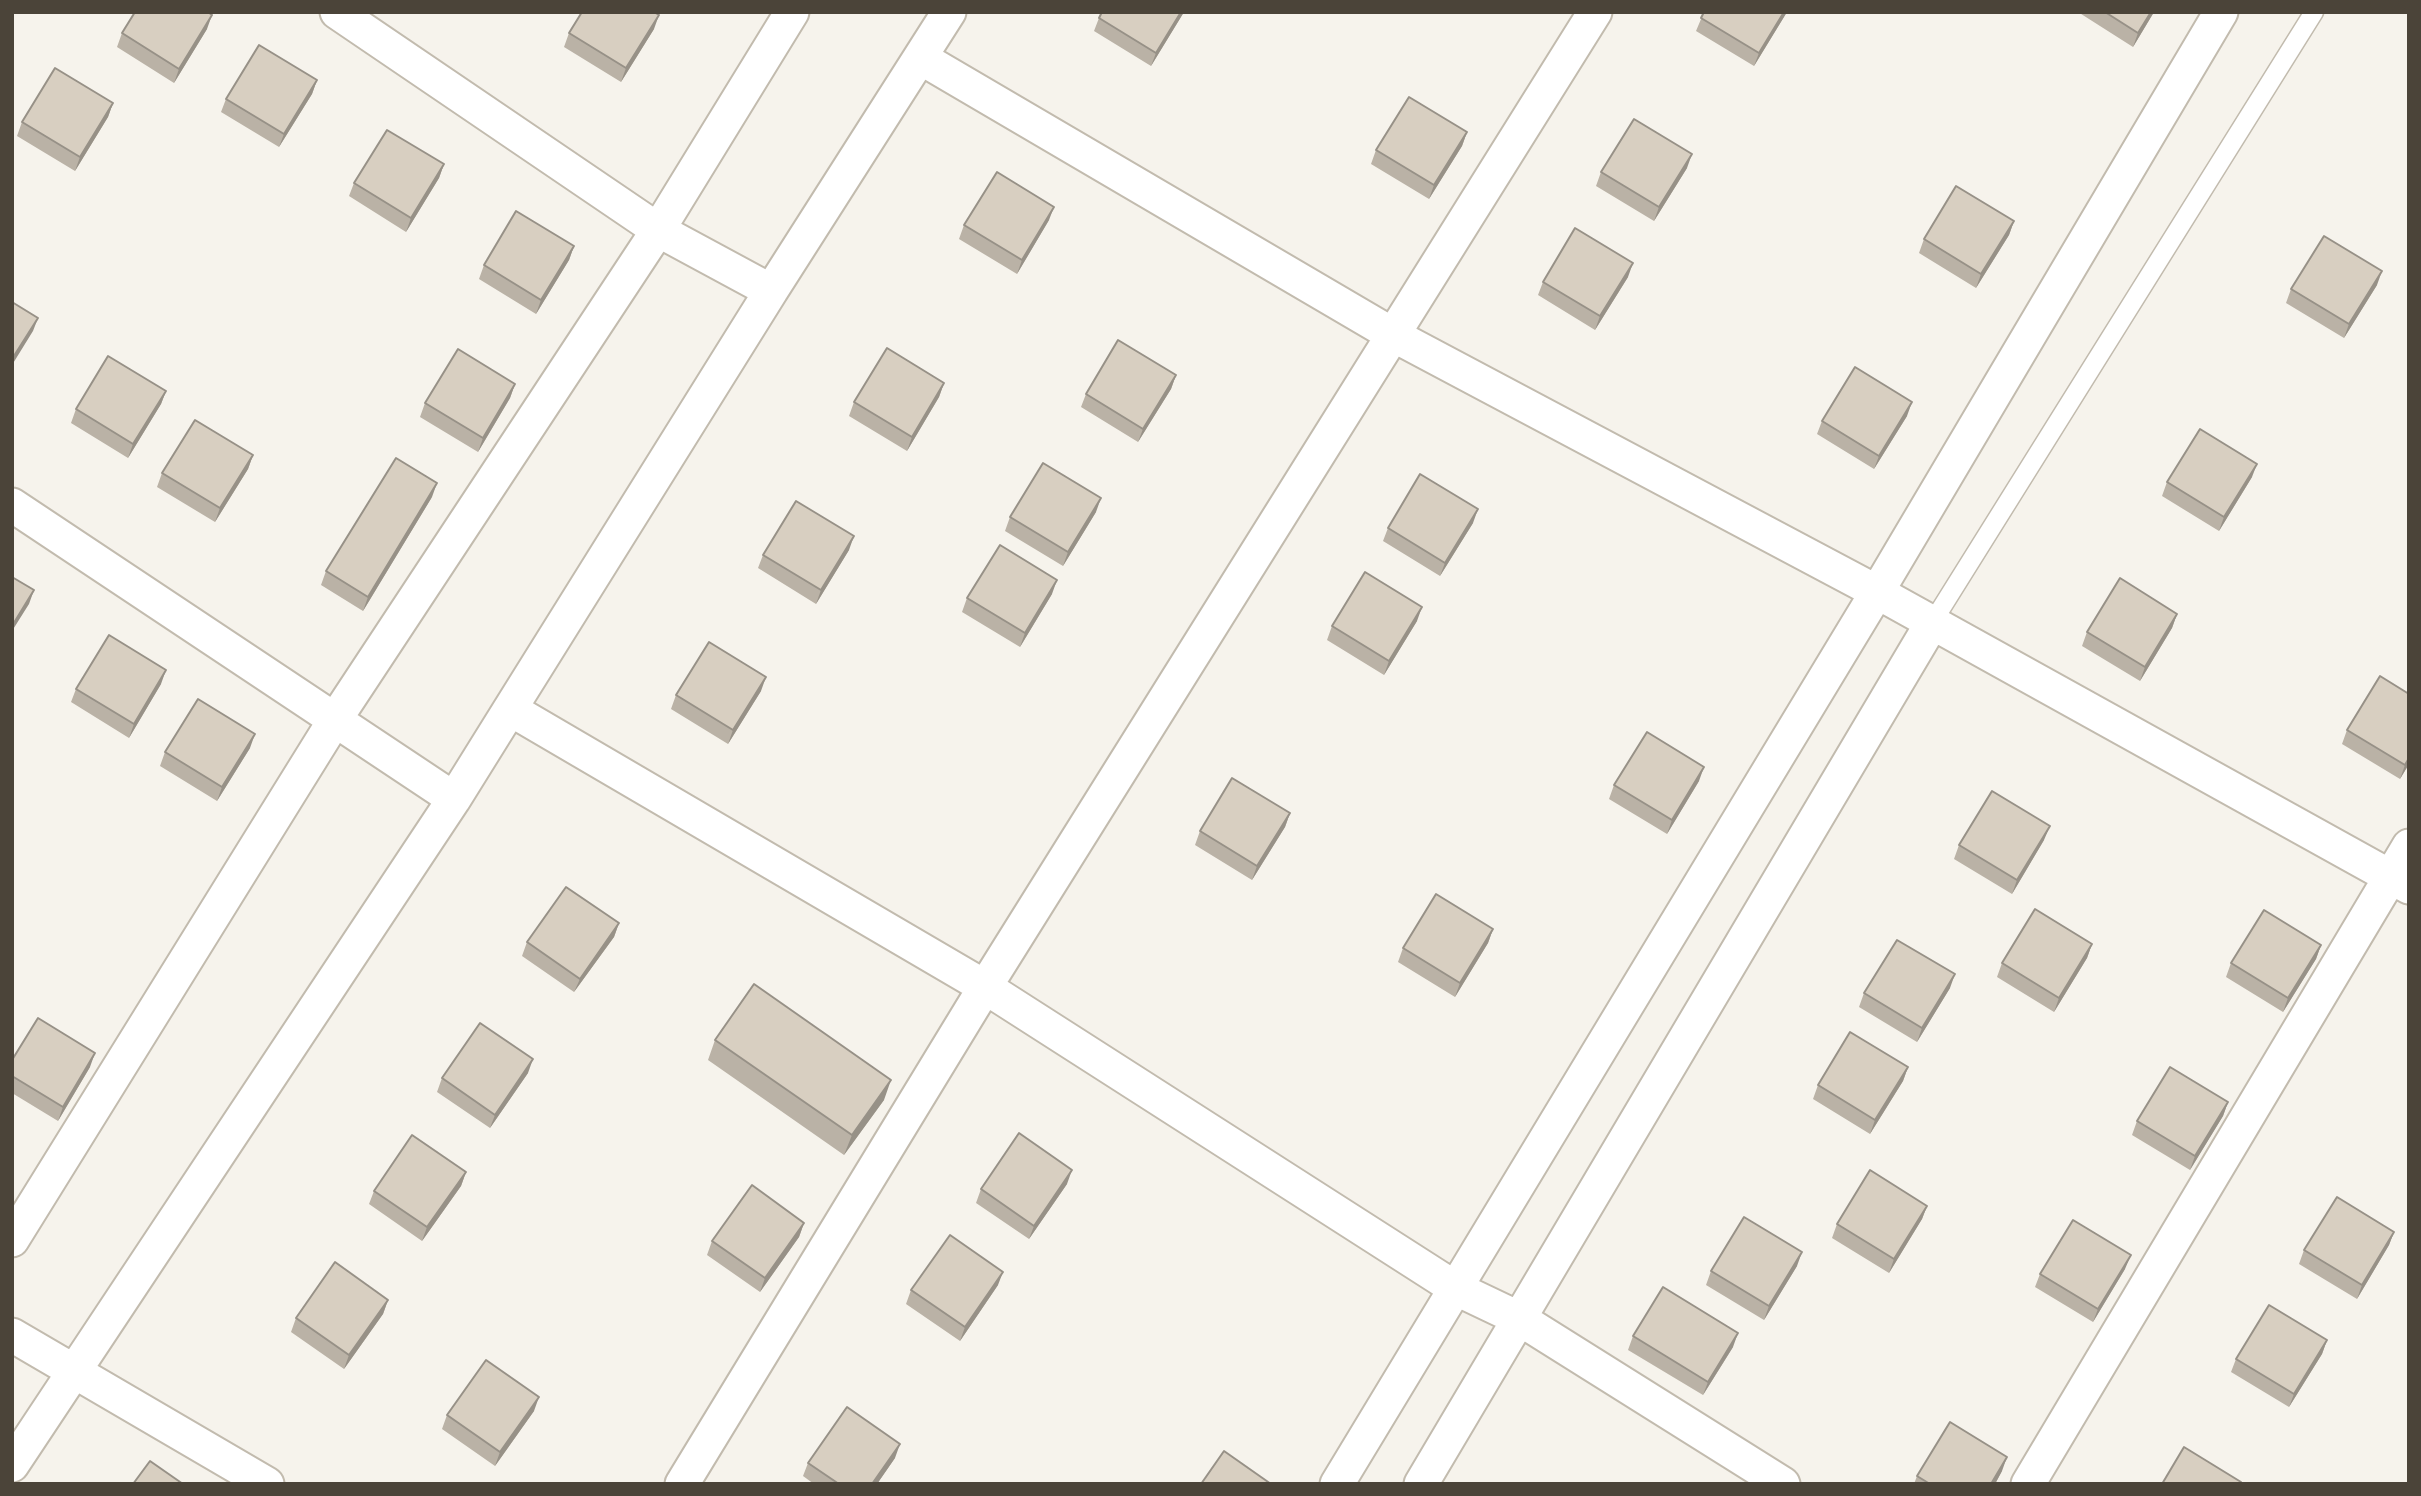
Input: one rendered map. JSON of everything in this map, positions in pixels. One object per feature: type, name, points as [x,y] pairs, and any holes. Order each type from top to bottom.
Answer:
[{"type":"street","points":[[337,12],[658,230],[771,291]]},
{"type":"street","points":[[17,1223],[335,718],[658,230],[792,12]]},
{"type":"street","points":[[12,1465],[454,799],[771,291],[949,12]]},
{"type":"street","points":[[682,1484],[985,988],[1395,336],[1595,12]]},
{"type":"street","points":[[1337,1484],[1877,593],[2221,12]]},
{"type":"street","points":[[921,58],[1395,336],[1877,593],[2399,882]]},
{"type":"street","points":[[12,505],[454,799]]},
{"type":"street","points":[[1421,1484],[1932,623]]},
{"type":"street","points":[[510,709],[985,988],[1455,1288],[1520,1319],[1783,1484]]},
{"type":"street","points":[[2028,1484],[2399,882],[2409,846]]},
{"type":"street","points":[[12,1335],[267,1484]]},
{"type":"lane","points":[[1932,623],[2314,12]]},
{"type":"building","points":[[135,12],[208,12],[212,15],[179,69],[122,33]]},
{"type":"building","points":[[582,12],[654,12],[659,15],[626,68],[569,33]]},
{"type":"building","points":[[1102,12],[1181,12],[1156,53],[1099,18]]},
{"type":"building","points":[[1704,12],[1784,12],[1759,53],[1701,18]]},
{"type":"building","points":[[2105,12],[2151,12],[2138,33]]},
{"type":"building","points":[[259,45],[317,80],[284,134],[226,99]]},
{"type":"building","points":[[55,68],[113,103],[80,157],[22,122]]},
{"type":"building","points":[[1409,97],[1467,132],[1434,185],[1376,150]]},
{"type":"building","points":[[1634,119],[1692,154],[1659,207],[1601,172]]},
{"type":"building","points":[[387,130],[444,164],[411,218],[354,183]]},
{"type":"building","points":[[997,172],[1054,207],[1022,260],[964,225]]},
{"type":"building","points":[[1956,186],[2014,221],[1981,274],[1924,239]]},
{"type":"building","points":[[516,211],[574,246],[541,300],[484,265]]},
{"type":"building","points":[[1575,228],[1633,263],[1600,316],[1543,282]]},
{"type":"building","points":[[2324,236],[2382,271],[2349,324],[2291,289]]},
{"type":"building","points":[[12,302],[38,318],[12,359]]},
{"type":"building","points":[[1118,340],[1176,375],[1143,429],[1086,394]]},
{"type":"building","points":[[887,348],[944,383],[912,437],[854,402]]},
{"type":"building","points":[[458,349],[515,384],[483,438],[425,403]]},
{"type":"building","points":[[108,356],[166,391],[133,444],[76,409]]},
{"type":"building","points":[[1855,367],[1912,402],[1879,456],[1822,421]]},
{"type":"building","points":[[195,420],[253,455],[220,508],[162,473]]},
{"type":"building","points":[[2200,429],[2257,464],[2224,517],[2167,482]]},
{"type":"building","points":[[396,458],[437,483],[368,597],[326,571]]},
{"type":"building","points":[[1043,463],[1101,498],[1068,552],[1010,517]]},
{"type":"building","points":[[1420,474],[1478,509],[1445,563],[1388,528]]},
{"type":"building","points":[[796,501],[854,536],[821,590],[763,555]]},
{"type":"building","points":[[1000,545],[1057,580],[1025,633],[967,598]]},
{"type":"building","points":[[1365,572],[1422,607],[1389,661],[1332,626]]},
{"type":"building","points":[[12,577],[34,590],[12,626]]},
{"type":"building","points":[[2120,578],[2177,614],[2145,667],[2087,632]]},
{"type":"building","points":[[109,635],[166,670],[134,724],[76,689]]},
{"type":"building","points":[[709,642],[766,677],[733,730],[676,695]]},
{"type":"building","points":[[2380,676],[2409,694],[2409,758],[2405,765],[2347,730]]},
{"type":"building","points":[[198,699],[255,734],[222,787],[165,752]]},
{"type":"building","points":[[1647,732],[1704,767],[1672,820],[1614,785]]},
{"type":"building","points":[[1232,778],[1290,813],[1257,866],[1200,831]]},
{"type":"building","points":[[1992,791],[2050,826],[2017,880],[1959,845]]},
{"type":"building","points":[[566,887],[619,923],[580,979],[527,942]]},
{"type":"building","points":[[1436,894],[1493,929],[1460,983],[1403,948]]},
{"type":"building","points":[[2035,909],[2092,944],[2059,998],[2002,963]]},
{"type":"building","points":[[2264,910],[2321,945],[2288,998],[2231,963]]},
{"type":"building","points":[[1897,940],[1955,974],[1922,1028],[1864,993]]},
{"type":"building","points":[[754,984],[891,1080],[852,1135],[715,1040]]},
{"type":"building","points":[[38,1018],[95,1053],[63,1107],[12,1076],[12,1060]]},
{"type":"building","points":[[480,1023],[533,1059],[495,1115],[442,1078]]},
{"type":"building","points":[[1850,1032],[1908,1067],[1875,1120],[1818,1085]]},
{"type":"building","points":[[2170,1067],[2228,1102],[2195,1156],[2137,1121]]},
{"type":"building","points":[[1019,1133],[1072,1170],[1034,1226],[981,1189]]},
{"type":"building","points":[[412,1135],[466,1172],[427,1227],[374,1191]]},
{"type":"building","points":[[1870,1170],[1927,1206],[1894,1259],[1837,1224]]},
{"type":"building","points":[[752,1185],[804,1223],[765,1278],[712,1241]]},
{"type":"building","points":[[2337,1197],[2394,1232],[2362,1285],[2304,1250]]},
{"type":"building","points":[[1744,1217],[1802,1252],[1769,1306],[1711,1271]]},
{"type":"building","points":[[2073,1220],[2131,1255],[2098,1309],[2040,1274]]},
{"type":"building","points":[[950,1235],[1003,1272],[965,1327],[911,1290]]},
{"type":"building","points":[[335,1262],[388,1300],[349,1355],[296,1318]]},
{"type":"building","points":[[1663,1287],[1738,1333],[1708,1382],[1633,1336]]},
{"type":"building","points":[[2269,1305],[2327,1340],[2294,1394],[2236,1359]]},
{"type":"building","points":[[486,1360],[539,1397],[500,1452],[447,1415]]},
{"type":"building","points":[[847,1407],[900,1444],[872,1484],[839,1484],[808,1463]]},
{"type":"building","points":[[1950,1422],[2007,1457],[1991,1484],[1930,1484],[1917,1476]]},
{"type":"building","points":[[2184,1447],[2241,1482],[2241,1484],[2162,1484]]},
{"type":"building","points":[[1224,1451],[1271,1484],[1201,1484]]},
{"type":"building","points":[[150,1461],[183,1484],[133,1484]]}]
